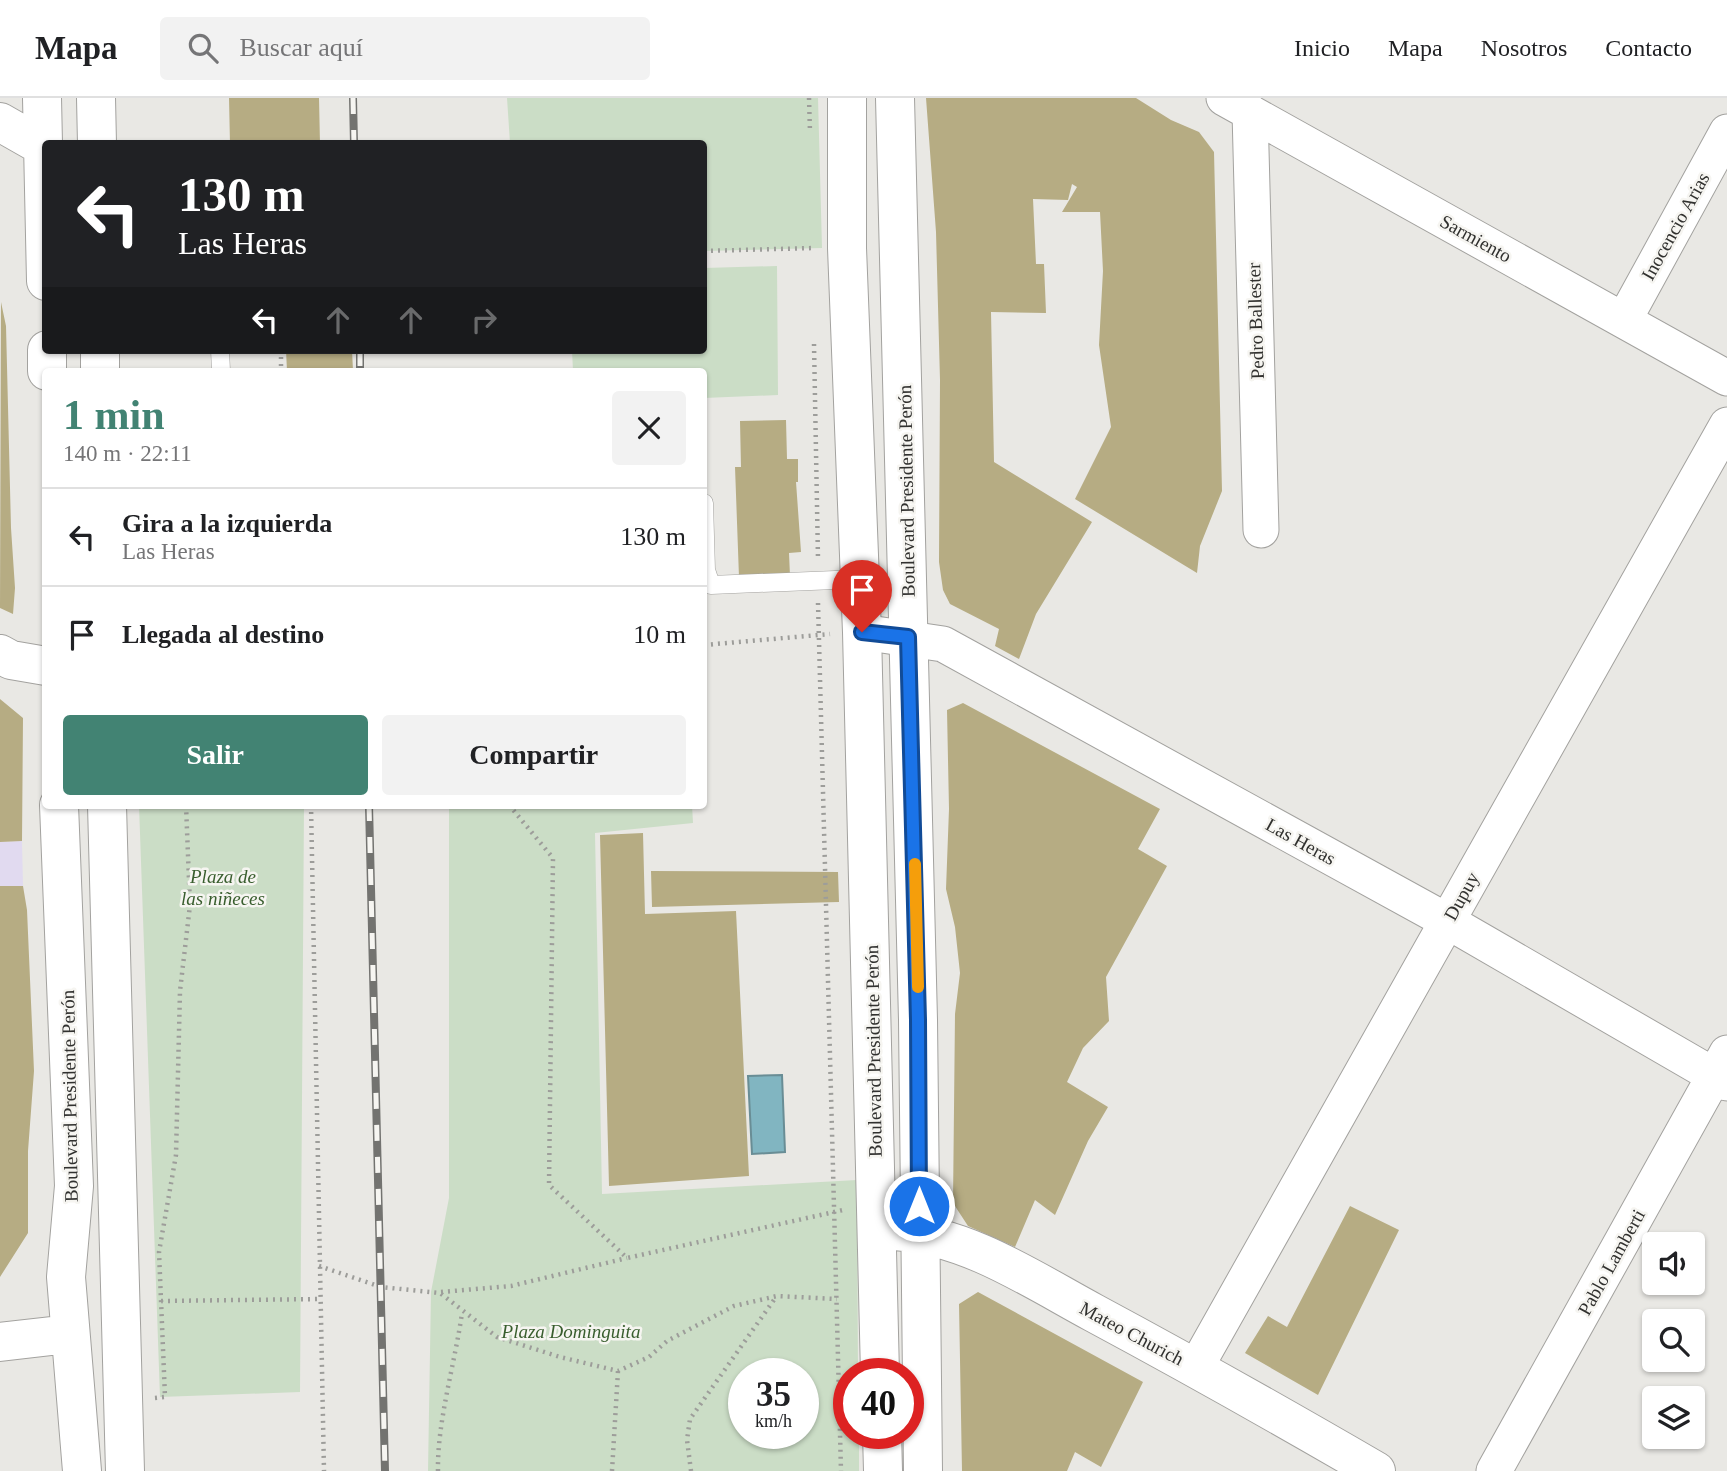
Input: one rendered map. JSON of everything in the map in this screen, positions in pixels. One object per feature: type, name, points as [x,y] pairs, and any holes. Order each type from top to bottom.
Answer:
[{"type":"street","points":[[42,98],[44,140]]},
{"type":"street","points":[[96,98],[97,140]]},
{"type":"street","name":"Boulevard Presidente Perón","points":[[847,98],[847,247],[862,632],[880,1358]]},
{"type":"street","name":"Boulevard Presidente Perón","points":[[895,98],[918,1020],[923,1471]]},
{"type":"street","name":"Sarmiento","points":[[1231,102],[1727,378]]},
{"type":"street","name":"Pedro Ballester","points":[[1231,102],[1261,530]]},
{"type":"street","points":[[0,122],[42,145]]},
{"type":"street","name":"Inocencio Arias","points":[[1624,320],[1727,132]]},
{"type":"street","name":"Dupuy","points":[[1196,1367],[1727,425]]},
{"type":"street","name":"Las Heras","points":[[862,632],[943,644],[1723,1071]]},
{"type":"street","points":[[0,654],[11,660],[42,665]]},
{"type":"street","name":"Boulevard Presidente Perón","points":[[59,809],[74,1186],[66,1278],[82,1471]]},
{"type":"street","points":[[107,809],[125,1471]]},
{"type":"street","name":"Pablo Lamberti","points":[[1494,1471],[1723,1071]]},
{"type":"street","name":"Mateo Churich","points":[[876,1219],[986,1255],[1196,1367],[1376,1471]]},
{"type":"street","points":[[66,1278],[76,1268],[99,1262],[107,1266],[119,1281]]},
{"type":"street","points":[[0,1342],[69,1334],[84,1349],[98,1350],[111,1341],[120,1326]]},
{"type":"street","points":[[882,1449],[883,1471]]},
{"type":"lane","points":[[707,573],[711,585],[860,579]]},
{"type":"path","points":[[809,98],[810,139]]},
{"type":"path","points":[[811,235],[812,257]]},
{"type":"path","points":[[707,251],[822,248]]},
{"type":"path","points":[[813,334],[841,1471]]},
{"type":"path","points":[[707,645],[862,632]]},
{"type":"path","points":[[121,1399],[165,1397],[159,1252],[176,1155],[180,991],[190,905],[186,809]]},
{"type":"path","points":[[311,809],[324,1471]]},
{"type":"path","points":[[512,809],[553,858],[549,1185],[627,1258]]},
{"type":"path","points":[[318,1265],[381,1287],[440,1293],[511,1286],[834,1212],[876,1219]]},
{"type":"path","points":[[440,1293],[462,1313],[497,1337],[560,1357],[618,1370],[649,1357],[667,1341],[722,1311],[777,1296],[878,1300]]},
{"type":"path","points":[[691,1471],[687,1440],[690,1419],[777,1296]]},
{"type":"path","points":[[161,1301],[320,1299]]},
{"type":"path","points":[[438,1471],[441,1425],[462,1313]]},
{"type":"path","points":[[612,1471],[618,1370]]},
{"type":"shaded area","points":[[22,841],[23,886],[0,886],[0,842]]},
{"type":"green space","points":[[507,98],[818,98],[822,248],[707,251],[707,140],[510,140]]},
{"type":"green space","points":[[777,266],[778,395],[707,398],[707,368],[573,368],[572,354],[707,354],[707,268]]},
{"type":"green space","name":"Plaza de las niñeces","points":[[139,809],[304,809],[300,1392],[160,1397]]},
{"type":"green space","name":"Plaza Dominguita","points":[[449,809],[692,809],[693,823],[595,833],[602,1194],[857,1180],[858,1358],[833,1358],[833,1449],[859,1449],[859,1471],[428,1471],[431,1292],[449,1198]]},
{"type":"water","points":[[782,1075],[785,1152],[752,1154],[748,1076]]},
{"type":"building","points":[[229,98],[319,98],[320,140],[230,140]]},
{"type":"building","points":[[926,98],[1136,98],[1171,120],[1199,132],[1214,152],[1222,491],[1200,546],[1197,573],[1075,499],[1111,427],[1099,345],[1103,271],[1100,212],[1062,212],[1077,187],[1072,184],[1068,200],[1033,199],[1036,264],[1044,264],[1046,313],[991,312],[994,462],[1092,522],[1036,614],[1019,659],[995,646],[999,629],[950,604],[943,590],[939,562],[940,380],[936,232]]},
{"type":"building","points":[[1,302],[6,326],[15,588],[13,614],[0,608]]},
{"type":"building","points":[[286,354],[352,354],[353,368],[287,368]]},
{"type":"building","points":[[786,420],[787,459],[798,459],[796,482],[801,552],[789,553],[790,576],[739,577],[735,467],[741,467],[740,421]]},
{"type":"building","points":[[0,699],[23,718],[22,841],[0,842]]},
{"type":"building","points":[[963,703],[1160,809],[1138,849],[1167,866],[1106,977],[1109,1021],[1083,1048],[1067,1082],[1108,1107],[1088,1141],[1055,1215],[1035,1200],[1015,1247],[968,1226],[953,1203],[955,1014],[960,973],[955,927],[946,889],[949,809],[947,710]]},
{"type":"building","points":[[643,833],[645,914],[736,911],[749,1176],[609,1186],[600,835]]},
{"type":"building","points":[[651,871],[838,872],[839,902],[652,907]]},
{"type":"building","points":[[0,886],[23,886],[27,910],[34,1071],[28,1151],[28,1233],[0,1277]]},
{"type":"building","points":[[1350,1206],[1399,1230],[1318,1395],[1245,1353],[1268,1316],[1287,1327]]},
{"type":"building","points":[[978,1292],[1143,1382],[1101,1467],[1075,1452],[1067,1471],[962,1471],[959,1304]]},
{"type":"railway","points":[[353,98],[354,140]]},
{"type":"railway","points":[[360,354],[360,368]]},
{"type":"railway","points":[[369,809],[385,1471]]},
{"type":"slow traffic","points":[[915,864],[918,987]]},
{"type":"route","points":[[862,632],[908,637],[918,1020],[919,1206]]}]
